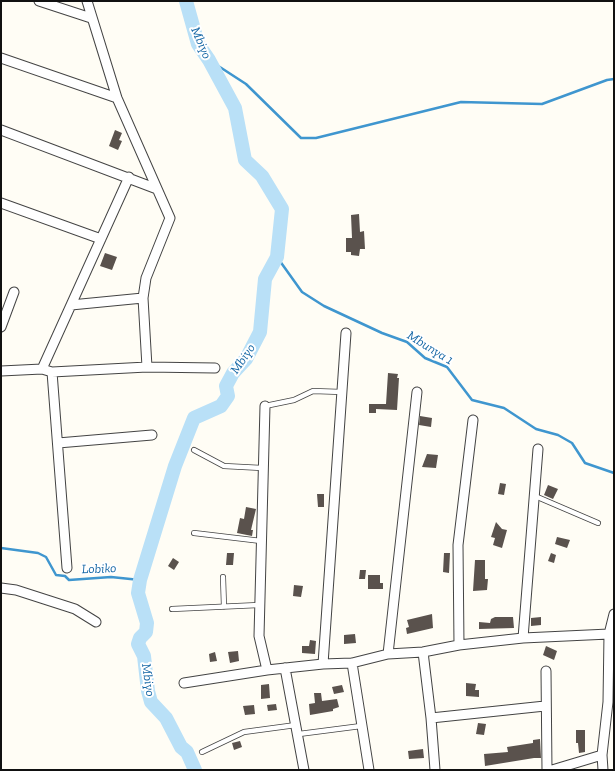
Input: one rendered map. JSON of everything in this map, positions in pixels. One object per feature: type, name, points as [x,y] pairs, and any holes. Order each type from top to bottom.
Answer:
[{"type":"street","points":[[39,1],[91,18]]},
{"type":"street","points":[[87,1],[91,18],[117,98],[170,218],[146,278],[143,298],[146,367]]},
{"type":"street","points":[[1,58],[117,98]]},
{"type":"street","points":[[1,130],[129,177],[157,189]]},
{"type":"street","points":[[42,368],[129,177]]},
{"type":"street","points":[[1,203],[101,239]]},
{"type":"street","points":[[1,327],[14,292]]},
{"type":"street","points":[[71,304],[143,298]]},
{"type":"street","points":[[323,664],[346,333]]},
{"type":"street","points":[[1,371],[42,368],[52,372],[146,367],[215,368]]},
{"type":"street","points":[[52,372],[67,568]]},
{"type":"street","points":[[388,654],[417,392]]},
{"type":"street","points":[[265,406],[262,468],[259,636],[267,670]]},
{"type":"street","points":[[458,645],[458,545],[473,420]]},
{"type":"street","points":[[58,442],[152,435]]},
{"type":"street","points":[[523,638],[538,449]]},
{"type":"street","points":[[1,588],[16,590],[75,609],[96,622]]},
{"type":"street","points":[[603,770],[602,756],[611,703],[611,635],[614,614]]},
{"type":"street","points":[[184,683],[267,670],[352,662],[388,654],[423,652],[458,645],[523,638],[611,635]]},
{"type":"street","points":[[423,652],[431,718],[435,770]]},
{"type":"street","points":[[352,662],[369,770]]},
{"type":"street","points":[[285,668],[298,730],[304,770]]},
{"type":"street","points":[[546,671],[545,706],[547,770]]},
{"type":"street","points":[[431,718],[545,706]]},
{"type":"street","points":[[552,770],[602,756]]},
{"type":"lane","points":[[265,406],[294,400],[313,391],[342,392]]},
{"type":"lane","points":[[194,450],[224,466],[262,468]]},
{"type":"lane","points":[[534,496],[598,522]]},
{"type":"lane","points":[[194,533],[261,541]]},
{"type":"lane","points":[[223,577],[224,607]]},
{"type":"lane","points":[[172,609],[259,605]]},
{"type":"lane","points":[[202,752],[244,732],[361,726]]},
{"type":"building","points":[[115,130],[122,133],[119,140],[122,141],[118,150],[109,146]]},
{"type":"building","points":[[359,214],[360,232],[364,231],[365,249],[360,249],[359,256],[351,255],[351,252],[346,252],[346,238],[352,238],[351,215]]},
{"type":"building","points":[[105,253],[117,257],[112,270],[100,266]]},
{"type":"building","points":[[388,373],[398,374],[397,378],[399,378],[397,410],[376,409],[376,413],[369,413],[369,404],[386,404]]},
{"type":"building","points":[[420,416],[432,418],[431,427],[419,425]]},
{"type":"building","points":[[427,454],[438,455],[436,468],[422,467]]},
{"type":"building","points":[[500,483],[506,484],[504,495],[498,494]]},
{"type":"building","points":[[548,485],[558,489],[553,499],[544,495]]},
{"type":"building","points":[[317,494],[324,494],[324,507],[318,507]]},
{"type":"building","points":[[246,507],[256,509],[251,530],[253,530],[252,536],[237,533],[240,518],[244,519]]},
{"type":"building","points":[[496,522],[502,529],[507,530],[502,548],[493,545],[495,538],[491,537]]},
{"type":"building","points":[[557,537],[570,540],[567,548],[555,544]]},
{"type":"building","points":[[227,553],[234,553],[233,565],[226,565]]},
{"type":"building","points":[[444,553],[450,553],[449,573],[443,572]]},
{"type":"building","points":[[551,553],[556,555],[554,563],[548,561]]},
{"type":"building","points":[[173,558],[179,562],[174,570],[168,566]]},
{"type":"building","points":[[475,560],[485,560],[485,579],[488,579],[487,590],[473,591]]},
{"type":"building","points":[[360,570],[366,570],[365,579],[359,579]]},
{"type":"building","points":[[368,575],[380,575],[380,583],[383,583],[383,589],[368,589]]},
{"type":"building","points":[[294,585],[303,586],[301,597],[293,596]]},
{"type":"building","points":[[432,614],[433,628],[407,634],[406,628],[409,627],[407,620]]},
{"type":"building","points":[[495,617],[513,617],[514,628],[479,629],[479,622],[490,623],[491,619]]},
{"type":"building","points":[[541,617],[541,625],[531,626],[531,618]]},
{"type":"building","points":[[355,634],[356,643],[344,644],[344,635]]},
{"type":"building","points":[[310,640],[316,641],[315,654],[302,653],[302,646],[309,646]]},
{"type":"building","points":[[546,646],[557,651],[554,660],[543,655]]},
{"type":"building","points":[[238,651],[239,661],[230,663],[228,652]]},
{"type":"building","points":[[215,652],[217,661],[210,662],[209,654]]},
{"type":"building","points":[[466,683],[476,684],[475,690],[479,690],[479,697],[466,696]]},
{"type":"building","points":[[269,684],[270,698],[261,699],[261,685]]},
{"type":"building","points":[[342,685],[344,692],[334,694],[332,687]]},
{"type":"building","points":[[314,693],[321,693],[322,701],[337,699],[339,707],[333,709],[333,711],[310,715],[309,704],[315,703]]},
{"type":"building","points":[[276,704],[277,710],[268,711],[267,705]]},
{"type":"building","points":[[254,705],[255,714],[245,715],[243,706]]},
{"type":"building","points":[[478,723],[486,724],[484,735],[476,734]]},
{"type":"building","points":[[576,730],[585,730],[585,752],[579,753],[578,743],[576,743]]},
{"type":"building","points":[[540,739],[541,758],[485,766],[484,754],[508,752],[507,747],[533,743],[533,740]]},
{"type":"building","points":[[240,741],[242,747],[234,750],[232,743]]},
{"type":"building","points":[[423,749],[424,758],[409,759],[408,751]]},
{"type":"waterway","name":"Mbiyo","points":[[186,1],[198,44],[209,60],[235,108],[245,160],[262,176],[282,209],[277,257],[265,279],[260,332],[246,359],[233,373],[226,386],[228,396],[221,406],[194,418],[175,466],[140,580],[138,593],[147,623],[146,632],[140,638],[138,644],[144,656],[148,691],[151,702],[166,718],[181,747],[187,752],[195,770]]},
{"type":"waterway","points":[[209,60],[246,84],[301,138],[316,138],[461,102],[542,104],[607,80],[614,79]]},
{"type":"waterway","name":"Mbunya 1","points":[[277,257],[302,292],[324,306],[382,333],[407,342],[425,358],[447,367],[472,400],[504,408],[536,429],[558,435],[572,443],[585,463],[614,473]]},
{"type":"waterway","name":"Lobiko","points":[[1,548],[38,553],[46,557],[56,575],[65,576],[69,580],[111,577],[140,580]]}]
